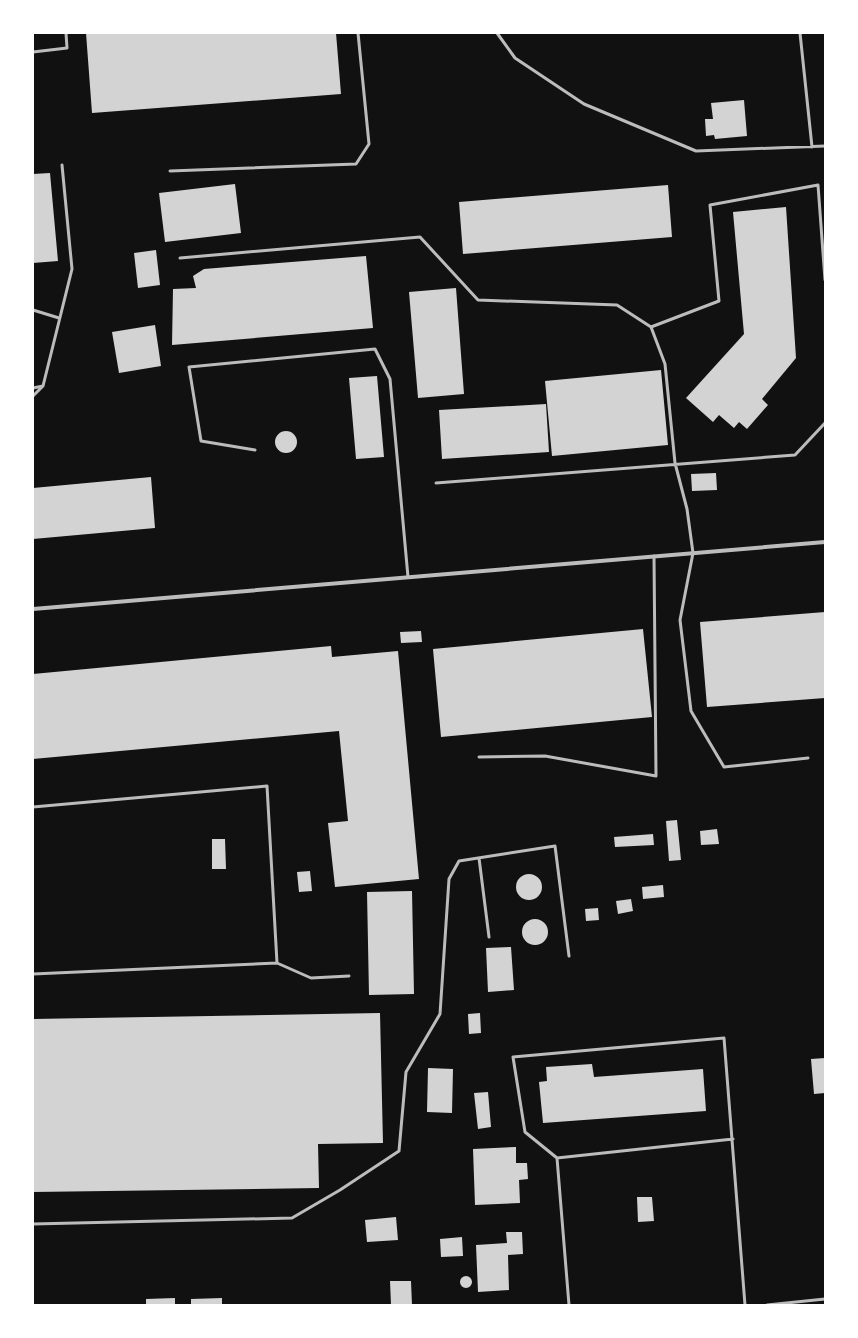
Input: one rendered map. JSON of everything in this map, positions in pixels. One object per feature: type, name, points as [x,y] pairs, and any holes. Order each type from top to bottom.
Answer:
[{"type":"street","points":[[33,609],[825,542]]},
{"type":"lane","points":[[33,52],[67,48],[66,33]]},
{"type":"lane","points":[[170,171],[356,164],[369,144],[358,33]]},
{"type":"lane","points":[[497,33],[515,58],[584,104],[696,151],[825,146]]},
{"type":"lane","points":[[800,33],[812,147]]},
{"type":"lane","points":[[33,396],[43,386],[72,269],[62,165]]},
{"type":"lane","points":[[652,327],[719,301],[710,205],[818,185],[825,280]]},
{"type":"lane","points":[[180,258],[420,238],[478,300],[617,306],[652,327],[665,364],[675,463],[687,509],[693,553],[680,620],[691,711],[724,767],[808,758]]},
{"type":"lane","points":[[33,310],[59,318]]},
{"type":"lane","points":[[255,450],[201,441],[190,367],[375,349],[390,379],[408,577]]},
{"type":"lane","points":[[33,388],[43,386]]},
{"type":"lane","points":[[436,483],[675,463],[795,455],[825,423]]},
{"type":"lane","points":[[479,757],[545,756],[656,776],[654,556]]},
{"type":"lane","points":[[33,807],[266,786],[277,963]]},
{"type":"lane","points":[[33,1224],[292,1218],[340,1190],[399,1151],[406,1072],[440,1014],[449,879],[459,861],[555,846],[569,956]]},
{"type":"lane","points":[[479,858],[489,937]]},
{"type":"lane","points":[[33,974],[277,963],[312,978],[349,976]]},
{"type":"lane","points":[[732,1139],[557,1158],[525,1132],[513,1057],[724,1038],[732,1139],[745,1305]]},
{"type":"lane","points":[[557,1158],[569,1305]]},
{"type":"lane","points":[[767,1305],[825,1299]]},
{"type":"building","points":[[86,33],[336,33],[341,94],[92,113]]},
{"type":"building","points":[[744,100],[747,136],[715,139],[714,135],[706,136],[705,119],[713,119],[711,103]]},
{"type":"building","points":[[50,173],[58,261],[33,263],[33,174]]},
{"type":"building","points":[[235,184],[241,233],[165,242],[159,193]]},
{"type":"building","points":[[668,185],[672,237],[463,254],[459,202]]},
{"type":"building","points":[[786,207],[796,358],[762,399],[768,405],[747,429],[739,422],[734,428],[719,415],[713,422],[686,398],[744,334],[733,212]]},
{"type":"building","points":[[156,250],[160,285],[138,288],[134,253]]},
{"type":"building","points":[[366,256],[373,328],[172,345],[173,289],[196,288],[193,276],[204,269]]},
{"type":"building","points":[[456,288],[464,394],[418,398],[409,292]]},
{"type":"building","points":[[155,325],[161,366],[119,373],[112,332]]},
{"type":"building","points":[[661,370],[668,445],[552,456],[545,381]]},
{"type":"building","points":[[377,376],[384,457],[356,459],[349,378]]},
{"type":"building","points":[[546,404],[549,452],[442,459],[439,410]]},
{"type":"building","points":[[286,431],[294,434],[297,442],[294,450],[286,453],[278,450],[275,442],[278,434]]},
{"type":"building","points":[[716,473],[717,490],[692,491],[691,474]]},
{"type":"building","points":[[151,477],[155,528],[33,539],[33,488]]},
{"type":"building","points":[[825,612],[825,698],[707,707],[700,622]]},
{"type":"building","points":[[643,629],[652,717],[441,737],[433,649]]},
{"type":"building","points":[[421,631],[422,642],[401,643],[400,632]]},
{"type":"building","points":[[331,646],[332,657],[398,651],[419,879],[335,887],[328,823],[348,821],[339,731],[33,759],[33,674]]},
{"type":"building","points":[[677,820],[681,860],[669,861],[666,821]]},
{"type":"building","points":[[717,829],[719,844],[701,845],[700,831]]},
{"type":"building","points":[[653,834],[654,845],[615,847],[614,837]]},
{"type":"building","points":[[212,839],[225,839],[226,869],[212,869]]},
{"type":"building","points":[[310,871],[312,891],[299,892],[297,872]]},
{"type":"building","points":[[529,874],[538,878],[542,887],[538,896],[529,900],[520,896],[516,887],[520,878]]},
{"type":"building","points":[[663,885],[664,897],[643,899],[642,887]]},
{"type":"building","points":[[412,891],[414,994],[369,995],[367,892]]},
{"type":"building","points":[[631,899],[633,911],[618,914],[616,901]]},
{"type":"building","points":[[598,908],[599,920],[586,921],[585,909]]},
{"type":"building","points":[[535,919],[544,923],[548,932],[544,941],[535,945],[526,941],[522,932],[526,923]]},
{"type":"building","points":[[511,947],[514,990],[488,992],[486,948]]},
{"type":"building","points":[[380,1013],[383,1143],[318,1144],[319,1188],[33,1192],[33,1019]]},
{"type":"building","points":[[480,1013],[481,1033],[469,1034],[468,1014]]},
{"type":"building","points":[[825,1058],[825,1093],[814,1094],[811,1059]]},
{"type":"building","points":[[592,1064],[594,1077],[703,1069],[706,1111],[543,1123],[539,1082],[547,1081],[546,1067]]},
{"type":"building","points":[[428,1068],[453,1069],[452,1113],[427,1112]]},
{"type":"building","points":[[488,1092],[491,1127],[478,1129],[474,1093]]},
{"type":"building","points":[[516,1147],[516,1163],[527,1163],[528,1179],[519,1180],[520,1203],[475,1205],[473,1149]]},
{"type":"building","points":[[637,1197],[652,1197],[654,1221],[638,1222]]},
{"type":"building","points":[[396,1217],[398,1240],[367,1242],[365,1220]]},
{"type":"building","points":[[506,1232],[522,1232],[523,1254],[508,1255],[509,1290],[478,1292],[476,1245],[507,1243]]},
{"type":"building","points":[[462,1237],[463,1256],[441,1257],[440,1239]]},
{"type":"building","points":[[464,1276],[468,1276],[472,1282],[468,1288],[464,1288],[460,1284],[460,1280]]},
{"type":"building","points":[[390,1281],[411,1281],[412,1305],[391,1305]]},
{"type":"building","points":[[175,1298],[175,1305],[146,1305],[146,1299]]},
{"type":"building","points":[[222,1298],[222,1305],[191,1305],[191,1299]]}]
